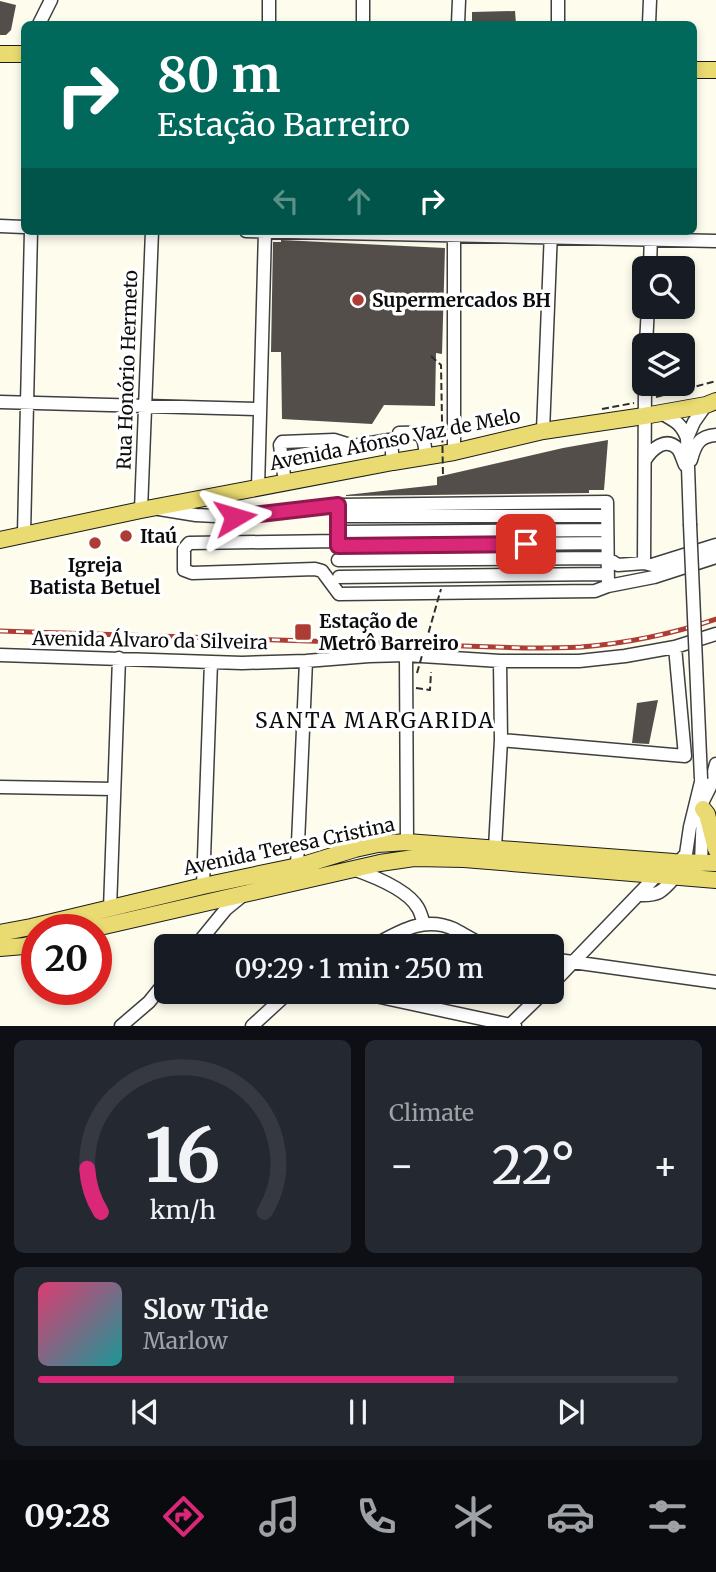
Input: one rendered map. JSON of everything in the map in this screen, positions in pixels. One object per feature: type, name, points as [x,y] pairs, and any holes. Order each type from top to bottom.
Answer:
[{"type":"main road","points":[[0,54],[21,54]]},
{"type":"main road","points":[[697,70],[716,70]]},
{"type":"main road","name":"Avenida Afonso Vaz de Melo","points":[[0,540],[148,509],[454,452],[543,431],[713,405]]},
{"type":"main road","points":[[703,806],[716,849]]},
{"type":"main road","name":"Avenida Teresa Cristina","points":[[0,933],[298,866],[378,844],[407,842],[495,848],[677,869],[716,880]]},
{"type":"main road","name":"Avenida Teresa Cristina","points":[[112,924],[353,869],[414,858],[464,859],[657,875],[709,863]]},
{"type":"main road","points":[[657,875],[667,870],[695,869],[709,863]]},
{"type":"main road","points":[[0,948],[21,946]]},
{"type":"street","points":[[40,21],[51,0]]},
{"type":"street","points":[[269,0],[269,21]]},
{"type":"street","points":[[363,0],[363,21]]},
{"type":"street","points":[[458,21],[459,0]]},
{"type":"street","points":[[558,0],[558,21]]},
{"type":"street","points":[[649,21],[650,0]]},
{"type":"street","points":[[0,226],[21,227]]},
{"type":"street","points":[[24,534],[31,235]]},
{"type":"street","name":"Rua Honório Hermeto","points":[[148,509],[144,406],[152,235]]},
{"type":"street","points":[[258,488],[265,235]]},
{"type":"street","points":[[454,235],[454,452]]},
{"type":"street","points":[[543,431],[551,235]]},
{"type":"street","points":[[650,256],[651,235],[716,241]]},
{"type":"street","points":[[644,563],[645,460],[652,415],[648,396]]},
{"type":"street","points":[[0,402],[260,410]]},
{"type":"street","points":[[687,438],[694,422],[713,405]]},
{"type":"street","points":[[652,415],[676,421],[687,438],[701,780],[709,863]]},
{"type":"street","points":[[399,433],[420,434],[424,438],[426,457]]},
{"type":"street","points":[[688,471],[695,445],[703,438],[716,435]]},
{"type":"street","points":[[285,483],[280,445],[282,442],[334,440],[354,446],[389,440],[393,462]]},
{"type":"street","points":[[645,460],[652,449],[660,444],[670,444],[678,450],[688,471]]},
{"type":"street","points":[[148,509],[235,517],[607,502],[608,580],[595,592],[339,594]]},
{"type":"street","points":[[338,511],[339,594]]},
{"type":"street","points":[[339,594],[322,571],[314,569],[192,573],[184,570],[184,549],[189,543],[607,537]]},
{"type":"street","points":[[338,560],[607,558],[618,565],[652,565],[716,545]]},
{"type":"street","points":[[339,577],[608,580],[654,577],[716,557]]},
{"type":"street","name":"Avenida Álvaro da Silveira","points":[[0,655],[211,662],[306,661],[406,655],[579,661],[675,647],[716,634]]},
{"type":"street","points":[[501,740],[685,756],[675,647]]},
{"type":"street","points":[[406,655],[407,842]]},
{"type":"street","points":[[110,909],[119,658]]},
{"type":"street","points":[[495,848],[501,740],[500,660]]},
{"type":"street","points":[[298,866],[306,661]]},
{"type":"street","points":[[203,886],[211,662]]},
{"type":"street","points":[[703,806],[716,764]]},
{"type":"street","points":[[638,895],[656,895],[663,891],[686,854],[701,780]]},
{"type":"street","points":[[0,787],[114,789]]},
{"type":"street","points":[[353,869],[408,896],[418,907],[418,925]]},
{"type":"street","points":[[564,973],[657,875]]},
{"type":"street","points":[[206,934],[226,909],[245,894]]},
{"type":"street","points":[[398,934],[418,925],[433,923],[451,927],[464,934]]},
{"type":"street","points":[[564,961],[716,982]]},
{"type":"street","points":[[121,1026],[154,996]]},
{"type":"street","points":[[252,1026],[276,1004]]},
{"type":"street","points":[[412,1004],[512,1026],[533,1004]]},
{"type":"path","points":[[431,356],[441,365],[443,477]]},
{"type":"path","points":[[431,672],[430,690],[416,689],[416,673],[441,589]]},
{"type":"building","points":[[0,1],[16,5],[11,30],[6,35],[0,35]]},
{"type":"building","points":[[515,11],[516,21],[472,21],[472,12]]},
{"type":"building","name":"Supermercados BH","points":[[281,240],[445,248],[442,354],[436,353],[435,406],[384,405],[372,424],[282,419],[281,352],[271,352],[273,242]]},
{"type":"building","points":[[608,440],[604,490],[589,490],[589,493],[346,496],[437,485],[437,477]]},
{"type":"building","points":[[658,700],[649,744],[632,743],[637,703]]},
{"type":"railway","points":[[0,631],[553,648],[632,640],[716,619]]},
{"type":"place","name":"Supermercados BH","points":[[358,300]]},
{"type":"place","name":"Itaú","points":[[126,536]]},
{"type":"place","name":"Igreja Batista Betuel","points":[[95,543]]},
{"type":"place","name":"Estação de Metrô Barreiro","points":[[303,632]]},
{"type":"district","name":"SANTA MARGARIDA","points":[[375,720]]},
{"type":"route","points":[[235,517],[338,505],[338,546],[526,544]]}]
